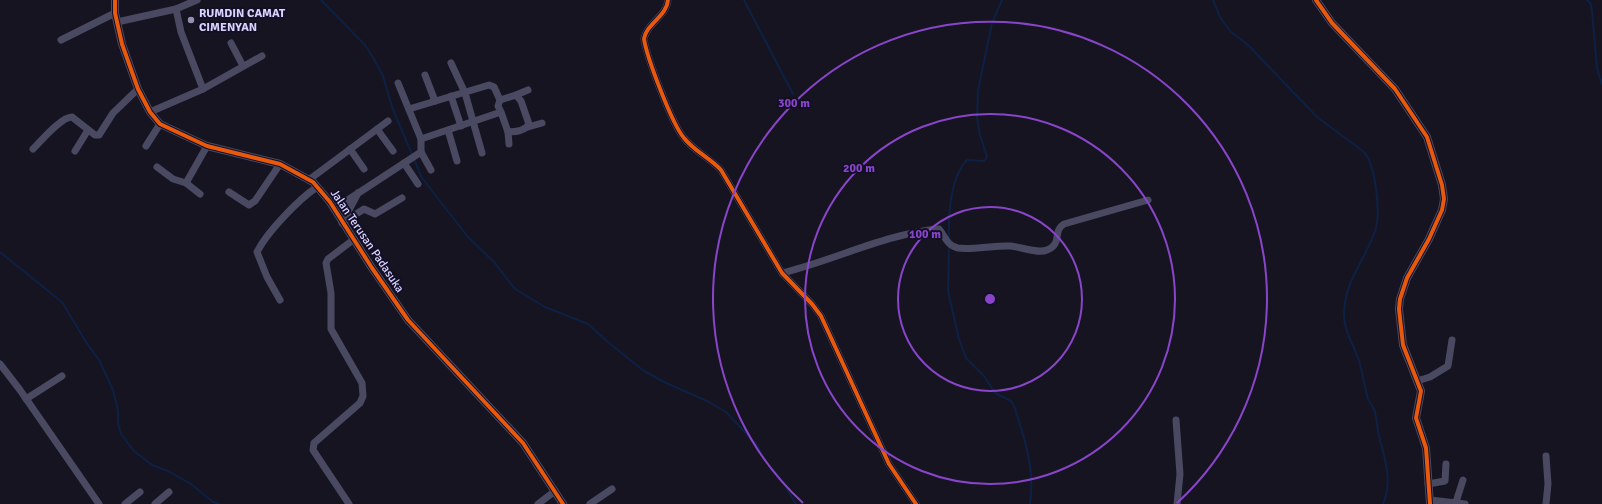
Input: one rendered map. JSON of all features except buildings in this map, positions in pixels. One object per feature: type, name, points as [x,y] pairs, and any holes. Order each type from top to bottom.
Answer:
[{"type":"street","name":"Jalan Terusan Padasuka","points":[[115,0],[115,13],[122,44],[138,89],[150,112],[160,124],[207,146],[280,164],[310,179],[334,209],[353,240],[408,320],[523,443],[563,504]]},
{"type":"street","points":[[117,22],[176,9],[183,3],[197,0]]},
{"type":"street","points":[[668,0],[665,9],[645,34],[644,39],[674,123],[690,145],[714,162],[721,170],[782,273],[812,304],[821,316],[889,464],[916,504]]},
{"type":"street","points":[[1316,0],[1332,23],[1395,89],[1427,137],[1440,175],[1444,199],[1442,210],[1429,239],[1410,270],[1400,299],[1403,345],[1417,381],[1420,396],[1416,418],[1426,448],[1430,502],[1456,502],[1465,504]]},
{"type":"street","points":[[176,9],[181,32],[203,89]]},
{"type":"street","points":[[61,40],[115,13]]},
{"type":"street","points":[[231,43],[243,66]]},
{"type":"street","points":[[150,112],[203,89],[262,56]]},
{"type":"street","points":[[451,63],[465,93],[482,153]]},
{"type":"street","points":[[425,75],[435,101]]},
{"type":"street","points":[[398,83],[421,139],[420,152],[431,170]]},
{"type":"street","points":[[409,110],[451,96],[491,85],[494,86],[500,100],[498,106],[508,132],[509,144]]},
{"type":"street","points":[[33,149],[65,118],[72,117],[95,135],[99,135],[113,113],[138,89]]},
{"type":"street","points":[[500,100],[528,90]]},
{"type":"street","points":[[516,95],[521,101],[529,124],[528,127]]},
{"type":"street","points":[[451,96],[461,126]]},
{"type":"street","points":[[421,139],[501,112]]},
{"type":"street","points":[[310,179],[388,121]]},
{"type":"street","points":[[508,132],[542,123]]},
{"type":"street","points":[[146,146],[160,124]]},
{"type":"street","points":[[377,129],[393,151]]},
{"type":"street","points":[[75,151],[88,130]]},
{"type":"street","points":[[448,130],[457,161]]},
{"type":"street","points":[[186,183],[207,146]]},
{"type":"street","points":[[350,149],[364,169]]},
{"type":"street","points":[[334,209],[420,152]]},
{"type":"street","points":[[404,163],[418,184]]},
{"type":"street","points":[[229,192],[247,204],[252,204],[280,164]]},
{"type":"street","points":[[157,167],[173,179],[186,183],[200,194]]},
{"type":"street","points":[[280,300],[267,277],[257,252],[261,243],[298,203],[317,187]]},
{"type":"street","points":[[342,221],[358,192]]},
{"type":"street","points":[[342,221],[364,209],[374,214],[402,198]]},
{"type":"street","points":[[782,273],[884,240],[939,229],[946,240],[958,248],[1011,246],[1040,252],[1054,247],[1057,243],[1058,230],[1064,224],[1148,200]]},
{"type":"street","points":[[350,504],[312,447],[314,443],[360,403],[363,396],[362,383],[331,329],[331,293],[326,263],[328,259],[353,240]]},
{"type":"street","points":[[1417,381],[1430,377],[1448,366],[1452,340]]},
{"type":"street","points":[[0,364],[26,399],[95,503]]},
{"type":"street","points":[[26,399],[62,376]]},
{"type":"street","points":[[1176,420],[1180,474],[1177,504]]},
{"type":"street","points":[[1546,456],[1548,484],[1546,504]]},
{"type":"street","points":[[1428,484],[1446,481],[1446,464]]},
{"type":"street","points":[[1456,502],[1463,480]]},
{"type":"street","points":[[590,504],[612,489]]},
{"type":"street","points":[[538,504],[555,491]]},
{"type":"street","points":[[125,504],[140,492]]},
{"type":"street","points":[[155,504],[169,492]]},
{"type":"waterway","points":[[321,0],[365,45],[374,59],[383,76],[392,107],[422,178],[468,237],[494,262],[515,289],[545,307],[588,324],[644,371],[664,382],[707,401],[726,412],[757,445],[765,461],[781,479],[796,504]]},
{"type":"waterway","points":[[744,0],[793,94]]},
{"type":"waterway","points":[[949,240],[951,198],[961,167],[967,160],[984,161],[987,157],[980,135],[977,117],[978,91],[992,23],[1002,0]]},
{"type":"waterway","points":[[1213,0],[1220,17],[1230,31],[1248,45],[1317,117],[1364,152],[1372,168],[1376,190],[1378,214],[1377,224],[1371,242],[1347,292],[1344,321],[1360,363],[1368,399],[1374,410],[1378,433],[1386,462],[1388,478],[1386,495],[1383,504]]},
{"type":"waterway","points":[[1587,0],[1591,4],[1597,68],[1602,84]]},
{"type":"waterway","points":[[949,246],[948,291],[959,339],[966,358],[984,376],[995,393],[1011,401],[1014,406],[1022,430],[1030,467],[1030,504]]},
{"type":"waterway","points":[[0,252],[62,302],[86,342],[99,360],[113,390],[121,434],[134,451],[152,465],[168,471],[191,484],[213,502],[219,504]]},
{"type":"cycle path","points":[[115,0],[115,13],[122,44],[138,89],[150,112],[160,124],[207,146],[280,164],[313,182],[330,202],[372,268],[408,320],[523,443],[563,504]]},
{"type":"cycle path","points":[[668,0],[664,11],[648,29],[644,39],[655,75],[673,119],[679,131],[688,143],[721,170],[782,273],[812,304],[821,316],[889,464],[916,504]]},
{"type":"cycle path","points":[[1316,0],[1332,23],[1395,89],[1427,137],[1442,185],[1444,199],[1442,210],[1429,239],[1407,278],[1400,299],[1399,309],[1403,345],[1421,391],[1416,418],[1426,448],[1430,504]]},
{"type":"place","name":"RUMDIN CAMAT CIMENYAN","points":[[191,20]]}]
